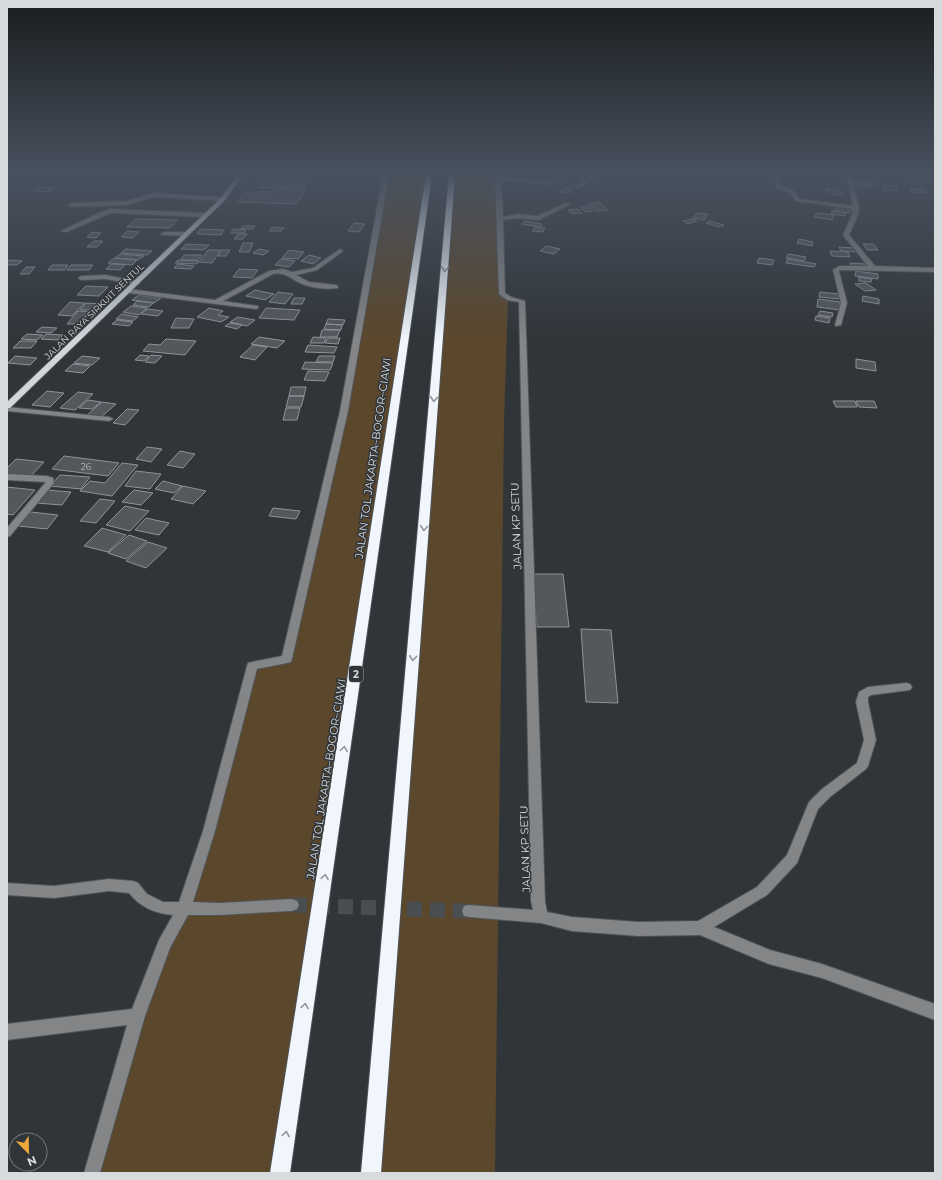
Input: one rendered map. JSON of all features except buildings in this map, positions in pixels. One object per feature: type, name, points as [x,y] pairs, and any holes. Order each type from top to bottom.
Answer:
[{"type":"highway","name":"JALAN TOL JAKARTA–BOGOR–CIAWI","points":[[280,1173],[421,230]]},
{"type":"highway","points":[[371,1173],[448,230]]},
{"type":"main road","name":"JALAN RAYA SIRKUIT SENTUL","points":[[7,407],[190,230]]},
{"type":"street","points":[[92,1173],[137,1016],[164,945],[184,909],[209,831],[252,666],[287,659],[344,411],[376,230]]},
{"type":"street","name":"JALAN KP SETU","points":[[500,230],[502,294],[509,299],[522,301],[538,886],[541,917]]},
{"type":"street","points":[[848,230],[846,235],[873,268]]},
{"type":"street","points":[[164,234],[186,234]]},
{"type":"street","points":[[216,302],[271,272],[281,271],[293,274],[315,269],[340,251]]},
{"type":"street","points":[[838,325],[844,303],[836,270],[846,267],[935,270]]},
{"type":"street","points":[[293,274],[303,283],[336,287]]},
{"type":"street","points":[[81,278],[106,277],[137,283]]},
{"type":"street","points":[[128,291],[256,307]]},
{"type":"street","points":[[7,407],[109,419]]},
{"type":"street","points":[[7,477],[50,480],[50,483],[7,534]]},
{"type":"street","points":[[700,928],[762,891],[792,859],[813,806],[826,793],[862,766],[870,740],[862,702],[863,695],[868,691],[906,687]]},
{"type":"street","points":[[7,889],[35,892],[54,892],[109,885],[133,887],[142,898],[162,908],[184,909],[292,905]]},
{"type":"street","points":[[469,911],[541,917],[572,924],[630,928],[700,928],[769,957],[822,971],[935,1012]]},
{"type":"street","points":[[7,1032],[137,1016]]},
{"type":"shaded area","points":[[376,230],[421,230],[280,1173],[91,1173],[137,1016],[184,909],[252,666],[287,659],[348,389]]},
{"type":"shaded area","points":[[448,230],[500,230],[502,294],[508,299],[504,422],[495,1173],[371,1173]]},
{"type":"tunnel","points":[[292,905],[469,911]]}]
